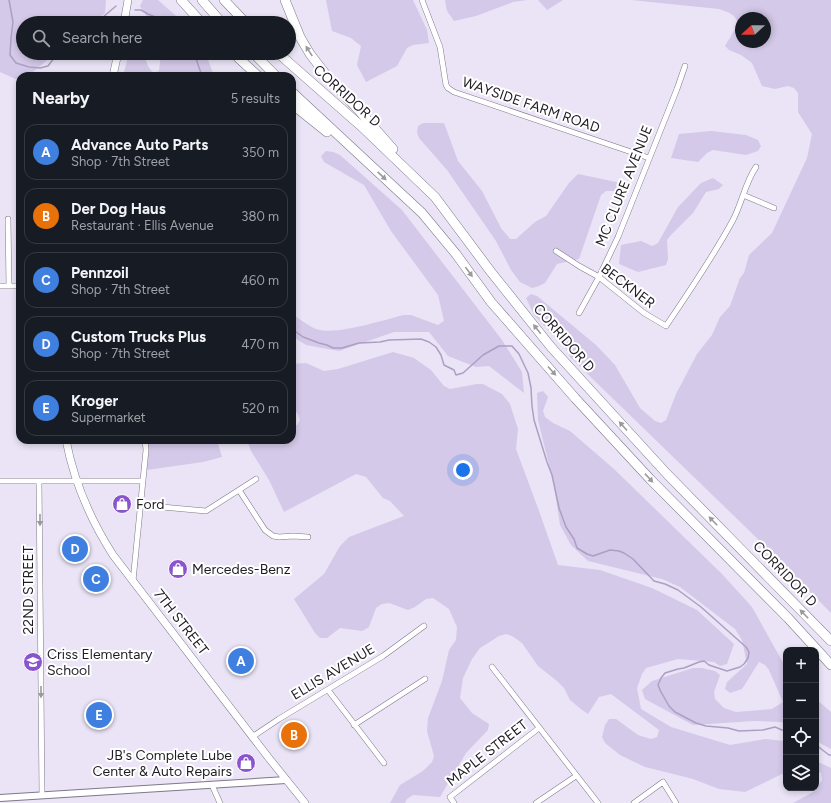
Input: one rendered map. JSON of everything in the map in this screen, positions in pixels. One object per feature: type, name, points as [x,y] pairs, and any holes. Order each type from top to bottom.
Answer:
[{"type":"highway","points":[[181,0],[196,16]]},
{"type":"highway","points":[[202,0],[216,16]]},
{"type":"highway","points":[[224,0],[239,16]]},
{"type":"highway","points":[[285,0],[292,16]]},
{"type":"highway","points":[[296,26],[310,54],[330,80],[355,106],[435,197]]},
{"type":"highway","points":[[241,60],[254,72]]},
{"type":"highway","points":[[260,60],[272,72]]},
{"type":"highway","name":"CORRIDOR D","points":[[286,60],[362,126],[435,197],[491,272],[551,347],[667,474],[831,641]]},
{"type":"highway","name":"CORRIDOR D","points":[[296,96],[422,213],[456,254],[491,302],[575,398],[650,479],[788,618],[831,665]]},
{"type":"highway","points":[[296,107],[365,160]]},
{"type":"main road","points":[[125,16],[128,0]]},
{"type":"main road","points":[[114,72],[116,60]]},
{"type":"main road","name":"7TH STREET","points":[[67,444],[76,481],[88,510],[113,555],[252,737],[305,803]]},
{"type":"street","name":"WAYSIDE FARM ROAD","points":[[422,0],[440,47],[446,85],[448,88],[454,92],[649,158]]},
{"type":"street","name":"MC CLURE AVENUE","points":[[579,313],[599,277],[618,237],[685,66]]},
{"type":"street","points":[[756,167],[750,175],[743,195],[774,208]]},
{"type":"street","name":"BECKNER","points":[[556,251],[599,277],[644,313],[666,326],[705,268],[733,219],[743,195]]},
{"type":"street","points":[[8,219],[9,286]]},
{"type":"street","points":[[0,286],[16,286]]},
{"type":"street","points":[[133,582],[145,444]]},
{"type":"street","points":[[140,504],[206,511],[256,478]]},
{"type":"street","points":[[0,481],[142,481]]},
{"type":"street","name":"22ND STREET","points":[[39,481],[42,796]]},
{"type":"street","points":[[239,490],[265,530],[273,536],[308,537]]},
{"type":"street","name":"ELLIS AVENUE","points":[[252,737],[383,656],[424,626]]},
{"type":"street","points":[[492,667],[598,803]]},
{"type":"street","points":[[354,725],[425,679]]},
{"type":"street","points":[[328,690],[384,763]]},
{"type":"street","name":"MAPLE STREET","points":[[454,803],[450,798],[539,728]]},
{"type":"street","points":[[536,803],[576,776]]},
{"type":"street","points":[[0,798],[286,780]]},
{"type":"street","points":[[634,803],[663,782],[676,803]]},
{"type":"street","points":[[212,785],[220,803]]},
{"type":"shaded area","points":[[0,0],[106,0],[105,13],[101,16],[16,16],[16,60],[47,60],[33,72],[16,72],[16,79],[0,72]]},
{"type":"shaded area","points":[[143,0],[158,0],[176,16],[146,16],[140,6]]},
{"type":"shaded area","points":[[326,0],[413,0],[427,30],[429,43],[413,45],[407,48],[397,66],[366,82],[357,65],[361,46],[351,38],[332,31]]},
{"type":"shaded area","points":[[445,0],[527,0],[513,2],[476,16],[454,21],[447,11]]},
{"type":"shaded area","points":[[538,0],[563,0],[547,10]]},
{"type":"shaded area","points":[[631,0],[831,0],[831,613],[763,544],[570,357],[568,351],[534,315],[526,298],[531,294],[537,296],[596,345],[615,365],[640,408],[655,421],[661,423],[666,420],[676,394],[697,354],[712,335],[720,317],[730,306],[740,278],[744,273],[749,255],[772,233],[807,158],[812,134],[798,112],[798,93],[794,88],[788,86],[775,89],[762,86],[752,63],[741,55],[729,50],[725,46],[735,29],[735,48],[771,48],[771,12],[735,12],[735,18],[729,13],[719,9]]},
{"type":"shaded area","points":[[127,60],[146,60],[152,72],[124,72]]},
{"type":"shaded area","points":[[160,60],[208,60],[213,72],[156,72],[159,71]]},
{"type":"shaded area","points":[[423,123],[444,123],[458,161],[482,191],[501,228],[510,239],[516,239],[535,222],[546,216],[569,183],[578,174],[621,183],[625,189],[619,191],[606,191],[601,195],[579,259],[557,264],[545,283],[532,288],[520,282],[511,270],[496,241],[447,170],[419,138],[417,132],[418,126]]},
{"type":"shaded area","points":[[711,131],[746,135],[758,140],[761,146],[758,151],[746,155],[713,150],[707,153],[698,162],[671,158],[679,134]]},
{"type":"shaded area","points":[[326,151],[340,155],[402,210],[502,340],[522,372],[524,393],[489,366],[476,367],[448,356],[429,332],[394,332],[339,351],[306,345],[296,339],[296,317],[313,328],[324,331],[347,329],[404,315],[411,315],[438,325],[444,321],[438,295],[391,231],[364,185],[324,162],[321,156]]},
{"type":"shaded area","points":[[713,178],[723,185],[719,189],[706,192],[693,213],[667,240],[668,259],[666,265],[638,272],[619,264],[621,245],[641,241],[652,246],[658,243],[678,207],[701,183]]},
{"type":"shaded area","points":[[393,352],[414,358],[431,370],[444,386],[450,389],[483,384],[502,394],[510,404],[518,429],[516,449],[558,565],[600,570],[652,588],[697,610],[734,644],[727,664],[720,666],[714,662],[678,659],[646,668],[637,688],[641,709],[671,727],[730,745],[765,739],[783,741],[783,774],[745,792],[719,789],[693,779],[645,767],[620,755],[605,743],[602,737],[605,725],[609,719],[616,719],[638,735],[651,739],[657,737],[659,730],[611,694],[599,697],[588,714],[570,700],[564,688],[538,666],[522,643],[506,634],[499,636],[480,648],[472,659],[463,678],[460,698],[472,713],[489,724],[488,730],[466,753],[440,797],[413,795],[407,799],[405,803],[390,803],[400,785],[423,771],[432,762],[434,756],[427,731],[428,718],[442,681],[449,650],[456,640],[457,627],[449,609],[433,598],[426,599],[408,610],[389,603],[382,604],[376,608],[369,627],[362,631],[340,628],[327,638],[320,638],[315,633],[294,599],[324,574],[340,546],[349,537],[404,516],[390,501],[383,498],[366,477],[356,474],[284,512],[269,480],[251,451],[248,444],[296,444],[296,425],[300,420],[296,412],[296,364],[306,363],[324,371],[338,369]]},
{"type":"shaded area","points":[[543,391],[548,397],[543,411],[545,417],[553,423],[570,431],[614,469],[722,574],[752,607],[783,663],[783,702],[769,670],[765,665],[759,662],[742,689],[730,693],[725,689],[727,682],[747,664],[742,640],[735,629],[680,587],[662,579],[588,561],[571,545],[560,525],[554,485],[538,420],[537,393]]},
{"type":"shaded area","points":[[149,444],[218,444],[222,457],[203,462],[147,470]]},
{"type":"shaded area","points":[[693,668],[702,668],[715,671],[720,675],[714,692],[715,699],[724,708],[736,712],[772,709],[783,702],[783,723],[754,721],[693,725],[645,699],[642,690],[652,681]]},
{"type":"shaded area","points":[[819,702],[831,712],[831,749],[819,743]]},
{"type":"shaded area","points":[[819,762],[831,768],[831,803],[793,803],[815,791],[819,791],[819,785],[822,780],[821,773],[819,772]]},
{"type":"waterway","points":[[9,0],[13,22],[10,55],[16,63],[29,67],[40,68],[48,66],[52,60]]},
{"type":"waterway","points":[[104,16],[116,6]]},
{"type":"waterway","points":[[135,10],[141,10],[153,16]]},
{"type":"waterway","points":[[196,60],[201,72]]},
{"type":"waterway","points":[[296,332],[303,337],[333,348],[342,348],[359,343],[421,339],[436,347],[441,355],[444,365],[454,370],[456,375],[463,373],[483,355],[499,346],[512,346],[519,354],[528,373],[534,420],[552,475],[559,508],[566,527],[574,539],[577,548],[593,556],[610,550],[624,553],[633,559],[654,581],[678,590],[701,607],[746,647],[749,652],[748,658],[744,664],[740,667],[727,671],[709,665],[704,661],[665,673],[658,685],[669,706],[675,712],[696,723],[706,726],[728,728],[739,731],[763,730],[775,727],[783,730]]},
{"type":"waterway","points":[[819,747],[831,755]]},
{"type":"place","name":"Ford","points":[[122,504]]},
{"type":"place","name":"Custom Trucks Plus","points":[[75,549]]},
{"type":"place","name":"Mercedes-Benz","points":[[178,569]]},
{"type":"place","name":"Pennzoil","points":[[96,579]]},
{"type":"place","name":"Advance Auto Parts","points":[[241,661]]},
{"type":"place","name":"Criss Elementary School","points":[[33,662]]},
{"type":"place","name":"Kroger","points":[[99,715]]},
{"type":"place","name":"Der Dog Haus","points":[[294,735]]},
{"type":"place","name":"JB's Complete Lube Center & Auto Repairs","points":[[246,763]]}]
